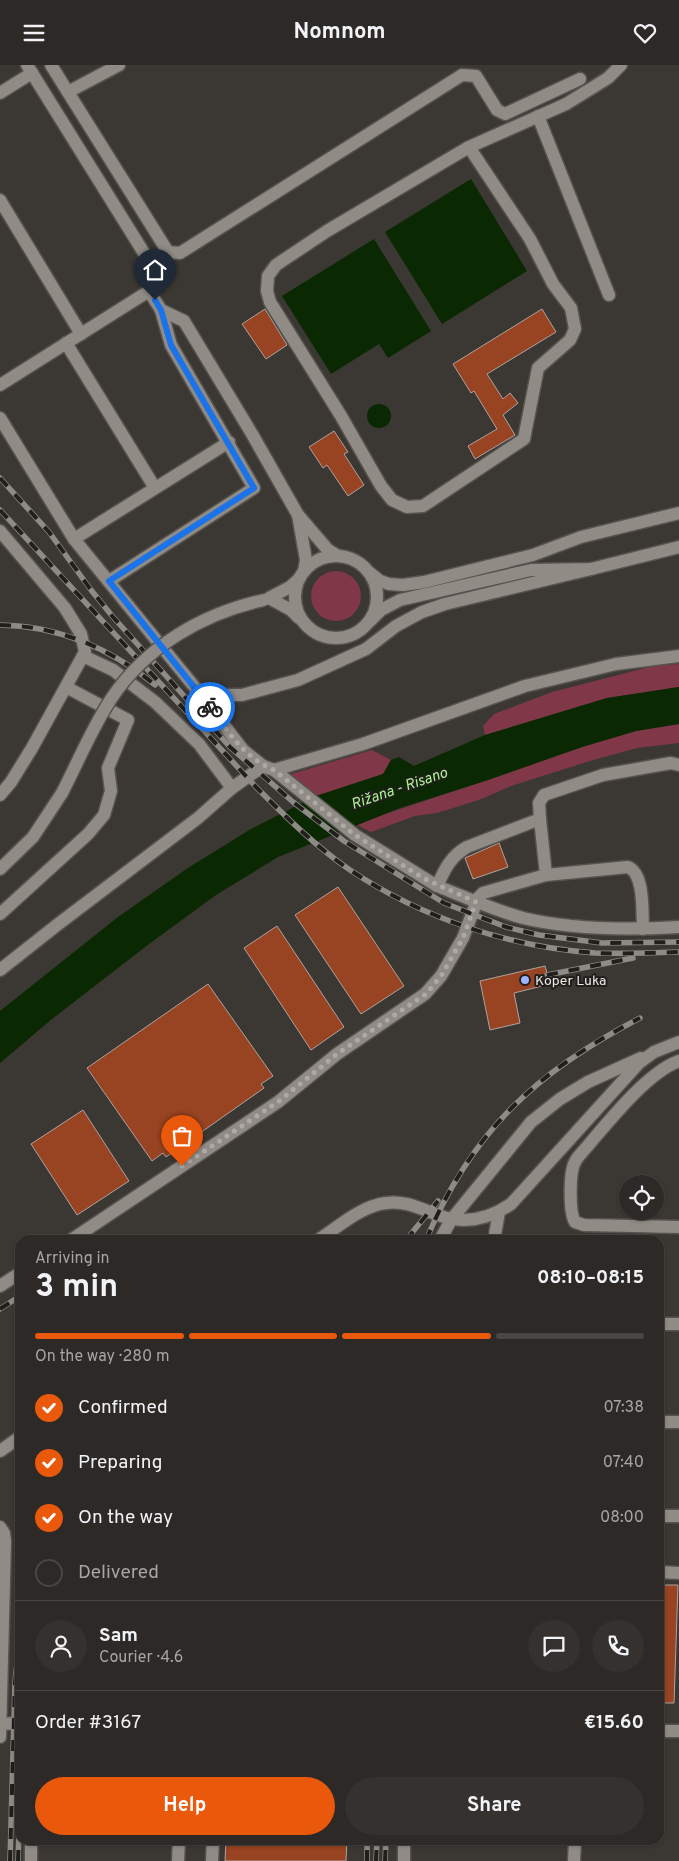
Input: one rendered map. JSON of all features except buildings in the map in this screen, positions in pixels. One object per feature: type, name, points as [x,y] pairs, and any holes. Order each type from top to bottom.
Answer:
[{"type":"street","points":[[51,65],[168,252],[180,253],[462,75],[476,76],[497,110],[505,114],[580,79]]},
{"type":"street","points":[[68,92],[119,65]]},
{"type":"street","points":[[469,147],[530,239],[553,284],[570,308],[575,329],[570,340],[538,368],[524,439],[423,506],[407,507],[392,500],[381,486],[341,416],[270,302],[267,291],[268,276],[276,265],[327,231],[469,147],[566,103],[608,77],[622,65]]},
{"type":"street","points":[[0,93],[29,69],[162,282],[0,385]]},
{"type":"street","points":[[538,116],[608,295]]},
{"type":"street","points":[[0,200],[81,334]]},
{"type":"street","points":[[109,581],[254,488],[171,345],[161,310],[149,291]]},
{"type":"street","points":[[161,310],[184,321],[298,515],[328,550],[338,556],[356,561],[380,581],[403,585],[424,582],[533,555],[581,537],[679,513]]},
{"type":"street","points":[[66,343],[155,488]]},
{"type":"street","points":[[0,418],[74,539],[197,689],[243,750],[355,835],[437,886],[476,902],[522,917],[556,924],[643,929],[679,927]]},
{"type":"street","points":[[74,539],[229,442]]},
{"type":"street","points":[[298,515],[306,560],[294,597],[301,619]]},
{"type":"street","points":[[0,531],[65,608],[75,622],[84,642],[83,656],[66,687],[32,748],[11,782],[0,795]]},
{"type":"street","points":[[197,689],[222,695],[242,695],[298,680],[340,663],[366,649],[396,626],[422,612],[445,604],[679,547]]},
{"type":"street","points":[[0,869],[33,837],[50,815],[112,698],[138,666],[172,638],[192,626],[232,608],[266,599],[290,587],[319,559],[338,556]]},
{"type":"street","points":[[266,599],[291,610],[308,628],[318,635],[341,639],[352,636],[381,610],[400,599],[531,570],[591,569]]},
{"type":"street","points":[[370,573],[375,582],[378,601],[376,611],[370,621]]},
{"type":"street","points":[[83,656],[113,669],[155,702],[199,743],[232,788]]},
{"type":"street","points":[[0,970],[198,818],[232,788],[272,771],[363,744],[525,686],[616,664],[679,656]]},
{"type":"street","points":[[0,914],[88,835],[104,815],[111,791],[108,768],[128,721],[66,687]]},
{"type":"street","points":[[546,875],[540,819],[539,803],[541,798],[549,793],[603,775],[671,763],[679,765]]},
{"type":"street","points":[[437,886],[447,863],[458,852],[466,847],[540,819]]},
{"type":"street","points":[[78,1235],[278,1102],[337,1054],[426,994],[441,976],[463,938],[480,895],[487,891],[546,875],[623,867],[632,869],[638,875],[639,880],[643,929]]},
{"type":"street","points":[[443,1235],[451,1220],[521,1132],[542,1113],[588,1082],[679,1042]]},
{"type":"street","points":[[326,1235],[359,1214],[385,1203],[397,1202],[415,1206],[451,1220],[487,1217],[499,1212],[515,1200],[638,1063],[654,1052]]},
{"type":"street","points":[[679,1061],[664,1068],[641,1087],[578,1157],[573,1165],[571,1213],[575,1222],[584,1225],[679,1227]]},
{"type":"street","points":[[495,1235],[499,1212]]},
{"type":"street","points":[[0,1286],[15,1276]]},
{"type":"street","points":[[664,1324],[679,1324]]},
{"type":"street","points":[[664,1422],[679,1422]]},
{"type":"street","points":[[0,1451],[15,1440]]},
{"type":"street","points":[[664,1516],[679,1516]]},
{"type":"street","points":[[0,1527],[4,1533],[5,1541],[0,1737]]},
{"type":"street","points":[[664,1572],[679,1573]]},
{"type":"street","points":[[0,1724],[15,1723]]},
{"type":"street","points":[[664,1731],[679,1731]]},
{"type":"street","points":[[30,1861],[31,1845]]},
{"type":"street","points":[[178,1861],[179,1845]]},
{"type":"street","points":[[212,1861],[213,1845]]},
{"type":"street","points":[[404,1845],[404,1861]]},
{"type":"street","points":[[574,1861],[575,1845]]},
{"type":"shaded area","points":[[331,571],[341,571],[354,578],[361,591],[361,601],[354,614],[341,621],[331,621],[322,617],[315,610],[311,601],[311,591],[315,582],[322,575]]},
{"type":"shaded area","points":[[679,664],[679,687],[607,698],[485,735],[483,726],[494,714],[552,692],[653,666]]},
{"type":"shaded area","points":[[679,724],[679,743],[637,748],[590,761],[511,786],[479,800],[437,813],[415,816],[371,832],[355,824],[582,747],[636,731]]},
{"type":"shaded area","points":[[372,750],[391,760],[383,774],[316,796],[294,779],[291,774]]},
{"type":"water","points":[[471,179],[527,271],[442,324],[385,232]]},
{"type":"water","points":[[374,239],[431,331],[388,358],[379,344],[331,374],[282,296]]},
{"type":"water","points":[[379,404],[388,407],[391,416],[388,425],[379,428],[370,425],[367,416],[370,407]]},
{"type":"water","name":"Rižana - Risano","points":[[679,687],[679,724],[636,731],[582,747],[400,808],[278,857],[216,895],[149,944],[52,1019],[0,1063],[0,1011],[118,917],[188,868],[251,829],[316,796],[383,774],[391,760],[399,757],[414,766],[485,735],[607,698]]},
{"type":"railway","points":[[0,478],[49,532],[113,617],[230,747],[293,802],[344,841],[444,903],[506,927],[539,935],[602,943],[679,942]]},
{"type":"railway","points":[[0,510],[256,787],[289,820],[350,870],[378,887],[436,916],[499,937],[563,950],[595,953],[679,952]]},
{"type":"railway","points":[[0,625],[22,626],[43,630],[83,641],[120,660],[155,685]]},
{"type":"railway","points":[[547,975],[633,958]]},
{"type":"railway","points":[[428,1235],[444,1201],[464,1167],[487,1136],[512,1108],[539,1083],[570,1060],[603,1038],[640,1018]]},
{"type":"railway","points":[[410,1235],[438,1201]]},
{"type":"railway","points":[[0,1309],[15,1299]]},
{"type":"railway","points":[[10,1861],[15,1682]]},
{"type":"railway","points":[[18,1861],[19,1845]]},
{"type":"railway","points":[[367,1845],[367,1861]]},
{"type":"railway","points":[[376,1861],[377,1845]]},
{"type":"railway","points":[[385,1861],[386,1845]]},
{"type":"way so far","points":[[182,1166],[278,1102],[337,1054],[426,994],[441,976],[463,938],[476,902],[437,886],[355,835],[274,770],[263,766],[243,750],[210,707]]},
{"type":"place","name":"Koper Luka","points":[[525,980]]},
{"type":"route","points":[[155,300],[161,310],[171,345],[254,488],[109,581],[210,707]]}]
